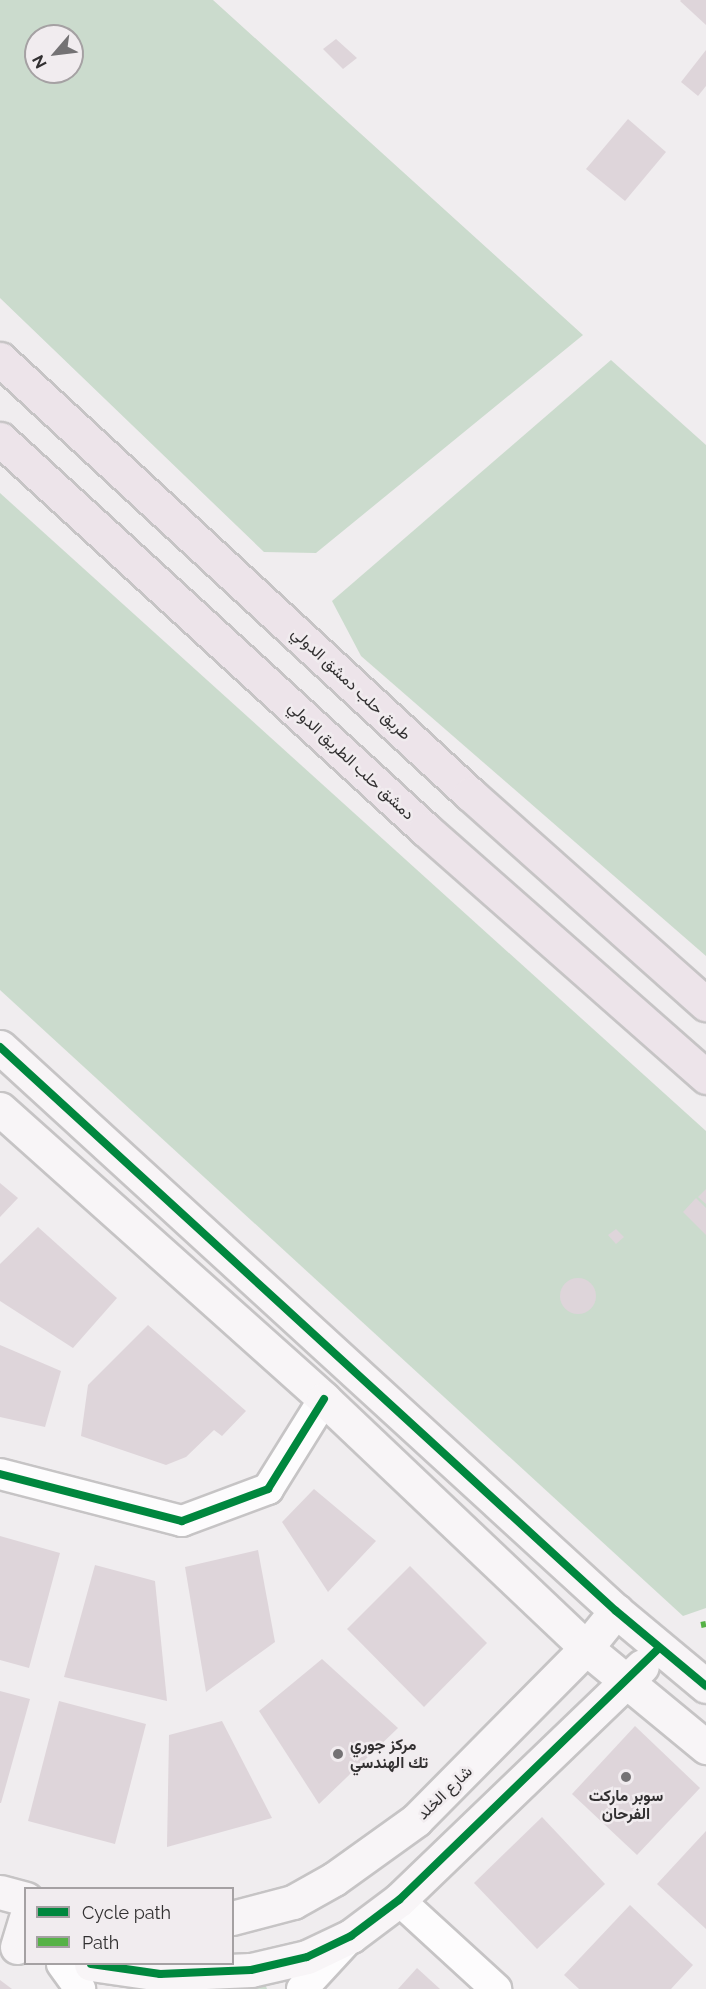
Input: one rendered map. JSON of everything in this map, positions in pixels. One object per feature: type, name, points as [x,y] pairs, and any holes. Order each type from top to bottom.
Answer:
[{"type":"highway","name":"طريق حلب دمشق الدولي","points":[[0,359],[470,794],[706,1004]]},
{"type":"highway","name":"دمشق حلب الطريق الدولي","points":[[0,439],[425,829],[706,1077]]},
{"type":"street","points":[[0,1047],[616,1611],[706,1686]]},
{"type":"street","points":[[0,1109],[324,1399],[586,1648],[706,1747]]},
{"type":"street","points":[[0,1474],[182,1521],[268,1489],[324,1399]]},
{"type":"street","name":"شارع الخلد","points":[[234,1917],[293,1902],[334,1879],[408,1827],[485,1754],[586,1648],[616,1611]]},
{"type":"street","points":[[302,1989],[351,1936],[399,1900],[627,1682],[659,1648]]},
{"type":"street","points":[[0,1892],[24,1898]]},
{"type":"street","points":[[399,1900],[496,1989]]},
{"type":"street","points":[[98,1965],[160,1974],[251,1970],[307,1957],[351,1936]]},
{"type":"street","points":[[63,1965],[80,1989]]},
{"type":"green space","points":[[0,0],[213,0],[583,335],[316,553],[264,552],[0,298]]},
{"type":"green space","points":[[611,360],[706,445],[706,956],[361,656],[332,601]]},
{"type":"green space","points":[[0,493],[706,1131],[706,1608],[683,1616],[0,990]]},
{"type":"green space","points":[[264,1981],[267,1989],[122,1987]]},
{"type":"building","points":[[706,0],[706,25],[680,1]]},
{"type":"building","points":[[336,39],[357,58],[343,69],[323,49]]},
{"type":"building","points":[[706,50],[706,86],[698,96],[681,82]]},
{"type":"building","points":[[628,119],[666,152],[625,201],[586,169]]},
{"type":"building","points":[[0,1183],[18,1198],[0,1217]]},
{"type":"building","points":[[706,1189],[706,1204],[698,1197]]},
{"type":"building","points":[[696,1198],[706,1208],[706,1235],[683,1212]]},
{"type":"building","points":[[38,1227],[117,1298],[73,1348],[0,1301],[0,1264]]},
{"type":"building","points":[[616,1229],[624,1237],[616,1244],[608,1235]]},
{"type":"building","points":[[578,1278],[591,1283],[596,1296],[591,1309],[578,1314],[565,1309],[560,1296],[565,1283]]},
{"type":"building","points":[[148,1325],[246,1411],[222,1436],[214,1430],[186,1457],[166,1465],[81,1436],[88,1385]]},
{"type":"building","points":[[0,1345],[61,1371],[45,1427],[0,1417]]},
{"type":"building","points":[[314,1489],[376,1541],[328,1592],[282,1522]]},
{"type":"building","points":[[0,1536],[60,1553],[29,1668],[0,1660]]},
{"type":"building","points":[[258,1550],[275,1642],[206,1692],[185,1567]]},
{"type":"building","points":[[95,1565],[155,1581],[167,1701],[64,1677]]},
{"type":"building","points":[[410,1566],[487,1643],[424,1707],[347,1629]]},
{"type":"building","points":[[322,1659],[398,1728],[319,1804],[259,1711]]},
{"type":"building","points":[[0,1691],[30,1699],[1,1803],[0,1803]]},
{"type":"building","points":[[59,1701],[146,1724],[115,1844],[28,1821]]},
{"type":"building","points":[[222,1721],[272,1818],[167,1847],[169,1735]]},
{"type":"building","points":[[635,1726],[700,1788],[637,1855],[572,1794]]},
{"type":"building","points":[[542,1817],[605,1884],[537,1949],[474,1883]]},
{"type":"building","points":[[706,1831],[706,1929],[657,1884]]},
{"type":"building","points":[[630,1905],[693,1965],[671,1989],[579,1989],[564,1975]]},
{"type":"building","points":[[417,1968],[440,1989],[398,1989]]},
{"type":"building","points":[[0,1980],[12,1989],[0,1989]]},
{"type":"marked path","points":[[701,1625],[706,1624]]},
{"type":"cycle path","points":[[0,1047],[616,1611],[706,1686]]},
{"type":"cycle path","points":[[0,1474],[182,1521],[268,1489],[324,1399]]},
{"type":"cycle path","points":[[98,1965],[160,1974],[251,1970],[307,1957],[351,1936],[399,1900],[659,1648]]},
{"type":"place","name":"مركز جوري تك الهندسي","points":[[338,1754]]},
{"type":"place","name":"سوبر ماركت الفرحان","points":[[626,1777]]}]
